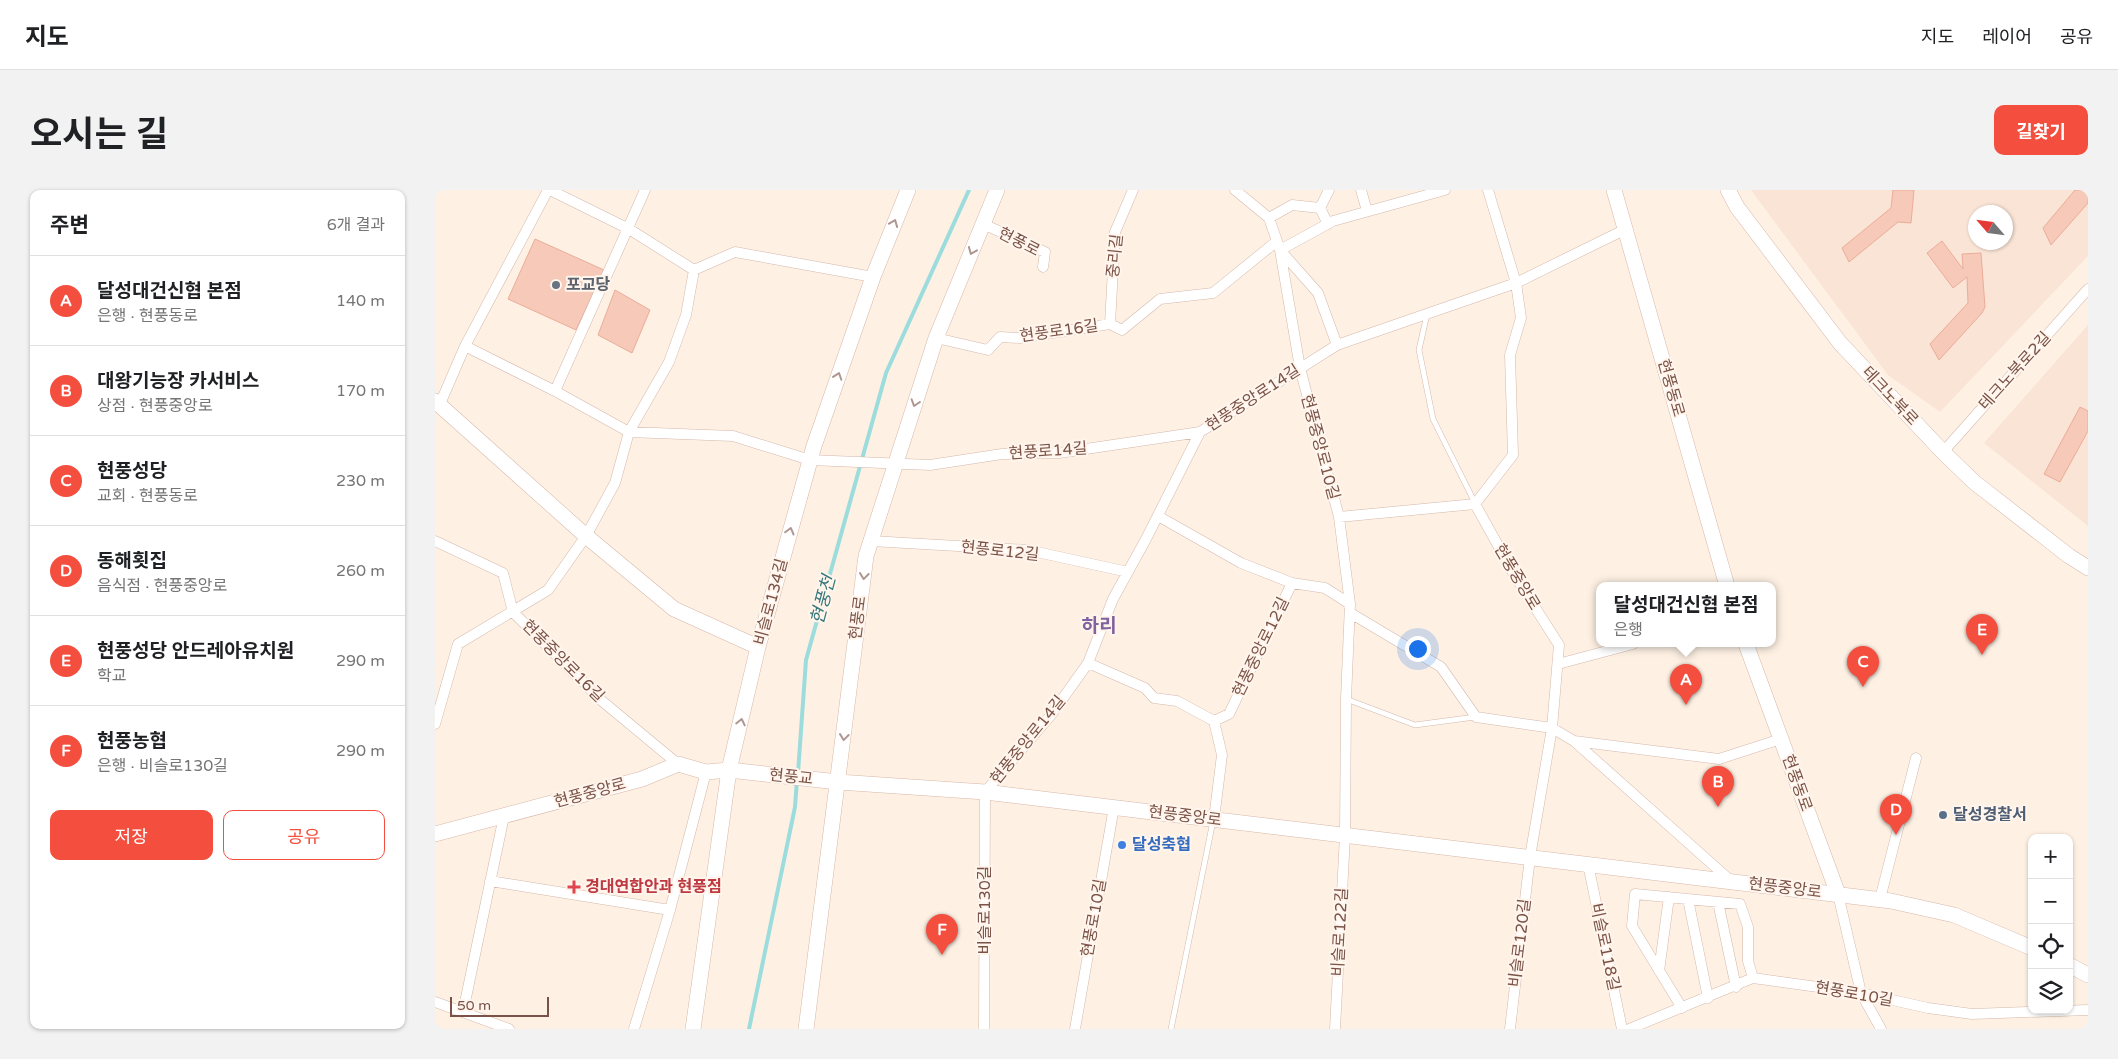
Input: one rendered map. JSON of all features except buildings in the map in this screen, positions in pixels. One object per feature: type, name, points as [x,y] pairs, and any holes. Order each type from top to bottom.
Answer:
[{"type":"street","points":[[694,270],[629,229],[549,190],[437,402],[586,536],[674,609],[758,647]]},
{"type":"street","points":[[555,391],[645,190]]},
{"type":"street","name":"비슬로134길","points":[[693,1029],[758,647],[810,460],[873,276],[908,190]]},
{"type":"street","name":"현풍로","points":[[806,1029],[866,556],[936,338],[997,190]]},
{"type":"street","name":"중리길","points":[[1110,324],[1115,232],[1133,190]]},
{"type":"street","points":[[1235,190],[1269,218],[1292,205],[1320,208]]},
{"type":"street","points":[[1320,208],[1329,190]]},
{"type":"street","points":[[1361,190],[1367,211]]},
{"type":"street","name":"현풍로16길","points":[[936,338],[988,350],[1000,337],[1020,338],[1110,324],[1122,330],[1160,299],[1213,294],[1278,246],[1328,224],[1367,211],[1445,190]]},
{"type":"street","points":[[1339,517],[1475,504],[1513,455],[1510,355],[1521,318],[1516,283],[1488,190]]},
{"type":"street","name":"현풍동로","points":[[1614,190],[1627,229],[1726,582]]},
{"type":"street","name":"테크노북로","points":[[1728,190],[1737,207],[1840,343],[1943,452],[1974,482],[2069,556],[2088,568]]},
{"type":"street","points":[[1320,208],[1328,224]]},
{"type":"street","name":"현풍중앙로10길","points":[[1269,218],[1278,246],[1299,368],[1339,517],[1351,609],[1346,699],[1345,835]]},
{"type":"street","name":"현풍로","points":[[983,224],[1045,252],[1043,267]]},
{"type":"street","name":"현풍중앙로14길","points":[[985,792],[1051,715],[1088,662],[1113,598],[1158,516],[1200,432],[1299,368],[1337,346],[1516,283],[1627,229]]},
{"type":"street","name":"현풍중앙로10길","points":[[1278,246],[1318,293],[1337,346]]},
{"type":"street","points":[[694,270],[735,252],[873,276]]},
{"type":"street","points":[[435,724],[458,644],[548,590],[586,536],[615,484],[629,432],[669,362],[686,315],[694,270]]},
{"type":"street","name":"테크노북로2길","points":[[1943,452],[2088,289]]},
{"type":"street","points":[[465,346],[555,391],[629,432]]},
{"type":"street","name":"현풍로14길","points":[[629,432],[733,436],[810,460],[930,465],[1002,454],[1059,453],[1200,432]]},
{"type":"street","name":"현풍중앙로","points":[[1475,504],[1515,576],[1559,644],[1553,728],[1530,857]]},
{"type":"street","name":"현풍중앙로12길","points":[[1158,516],[1241,563],[1292,583],[1229,714],[1214,721]]},
{"type":"street","name":"현풍중앙로16길","points":[[435,541],[503,573],[513,612],[602,701],[678,764]]},
{"type":"street","name":"현풍로12길","points":[[871,541],[1028,550],[1128,572]]},
{"type":"street","points":[[1292,583],[1325,588],[1351,609],[1441,667],[1476,717],[1553,728],[1574,741],[1731,881]]},
{"type":"street","points":[[1558,664],[1622,647]]},
{"type":"street","name":"현풍동로","points":[[1747,647],[1838,894]]},
{"type":"street","points":[[1088,662],[1145,688],[1154,698],[1177,701],[1214,721],[1222,755],[1214,819]]},
{"type":"street","points":[[1574,741],[1719,758],[1781,739]]},
{"type":"street","points":[[1880,899],[1916,758]]},
{"type":"street","points":[[678,764],[706,772],[737,771]]},
{"type":"street","name":"현풍중앙로","points":[[435,834],[642,779],[678,764]]},
{"type":"street","name":"현풍교","points":[[737,771],[838,782]]},
{"type":"street","points":[[634,1029],[670,910],[706,772]]},
{"type":"street","name":"현풍중앙로","points":[[838,782],[985,792],[1880,899],[1954,914],[2028,946]]},
{"type":"street","name":"비슬로130길","points":[[984,1029],[985,792]]},
{"type":"street","name":"현풍로10길","points":[[1075,1029],[1114,807]]},
{"type":"street","points":[[463,1012],[504,816]]},
{"type":"street","name":"비슬로122길","points":[[1335,1029],[1345,835]]},
{"type":"street","name":"비슬로120길","points":[[1510,1029],[1530,857]]},
{"type":"street","name":"비슬로118길","points":[[1588,864],[1622,1029]]},
{"type":"street","points":[[490,881],[670,910]]},
{"type":"street","points":[[1629,1029],[1736,987],[1753,978],[1748,961],[1748,927],[1740,904],[1635,894],[1632,926],[1682,1008]]},
{"type":"street","points":[[1838,894],[1861,993],[1881,1029]]},
{"type":"street","points":[[1659,971],[1669,897]]},
{"type":"street","points":[[1688,899],[1708,998]]},
{"type":"street","points":[[1718,902],[1736,987]]},
{"type":"street","points":[[2073,967],[2088,975]]},
{"type":"street","name":"현풍로10길","points":[[1753,978],[1861,993],[1927,1008],[1972,1014],[2088,1010]]},
{"type":"street","points":[[435,1002],[507,1029]]},
{"type":"lane","points":[[1427,314],[1419,350],[1433,419],[1475,504]]},
{"type":"lane","points":[[1346,699],[1415,725],[1476,717]]},
{"type":"lane","points":[[1171,1029],[1214,819]]},
{"type":"shaded area","points":[[1751,190],[2088,190],[2088,256],[1940,412],[1888,375]]},
{"type":"shaded area","points":[[2088,325],[2088,526],[1984,443]]},
{"type":"waterway","name":"현풍천","points":[[798,773],[806,660],[886,373],[969,190]]},
{"type":"waterway","name":"현풍천","points":[[749,1029],[795,807],[797,780]]},
{"type":"place","name":"포교당","points":[[556,285]]},
{"type":"place","name":"현풍성당 안드레아유치원","points":[[1982,655]]},
{"type":"place","name":"현풍성당","points":[[1863,687]]},
{"type":"place","name":"달성대건신협 본점","points":[[1686,705]]},
{"type":"place","name":"대왕기능장 카서비스","points":[[1718,807]]},
{"type":"place","name":"달성경찰서","points":[[1943,815]]},
{"type":"place","name":"동해횟집","points":[[1896,835]]},
{"type":"place","name":"달성축협","points":[[1122,845]]},
{"type":"place","name":"경대연합안과 현풍점","points":[[574,887]]},
{"type":"place","name":"현풍농협","points":[[942,955]]},
{"type":"district","name":"하리","points":[[1099,626]]}]
